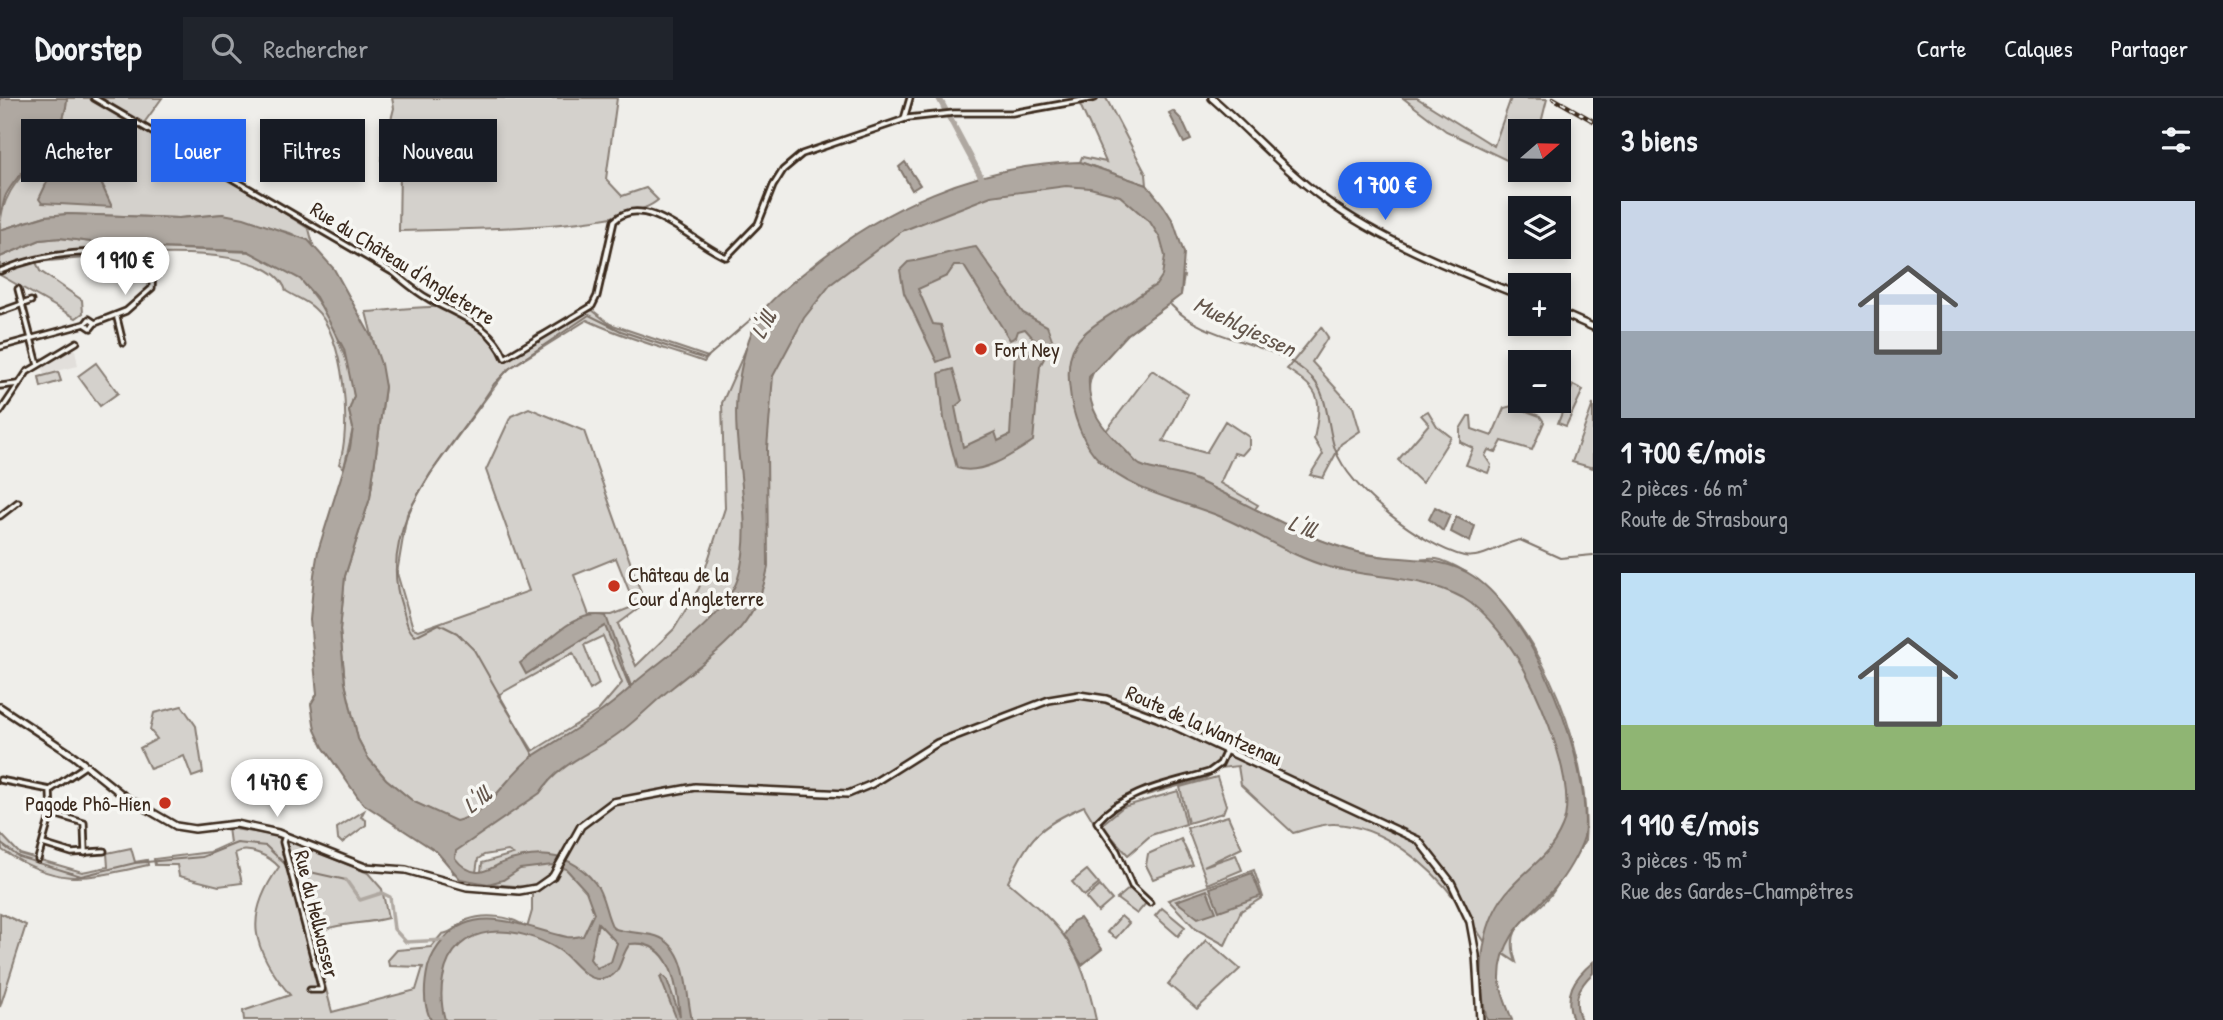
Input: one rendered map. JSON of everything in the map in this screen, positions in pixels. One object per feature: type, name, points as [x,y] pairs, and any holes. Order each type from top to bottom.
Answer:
[{"type":"main road","points":[[1212,98],[1285,168],[1345,214],[1400,245],[1508,291]]},
{"type":"main road","points":[[1571,317],[1593,327]]},
{"type":"main road","name":"Route de la Wantzenau","points":[[0,707],[124,796],[176,826],[195,829],[236,824],[285,836],[361,865],[410,871],[467,887],[532,889],[548,880],[558,868],[587,819],[613,802],[695,788],[848,794],[872,784],[937,743],[1049,700],[1067,696],[1106,699],[1157,718],[1409,833],[1424,845],[1451,882],[1469,922],[1476,955],[1480,1020]]},
{"type":"street","name":"Rue du Château d'Angleterre","points":[[94,98],[394,273],[432,301],[474,322],[494,337],[505,358],[592,306],[617,218],[643,214],[661,216],[689,237],[726,257],[758,224],[773,186],[796,158],[904,120]]},
{"type":"street","points":[[910,98],[904,120],[949,114],[1012,113],[1095,98]]},
{"type":"street","points":[[0,271],[24,261],[71,253],[148,259],[153,267],[152,288],[116,317],[95,323],[91,328],[85,324],[0,347]]},
{"type":"street","points":[[18,289],[38,365]]},
{"type":"street","points":[[0,312],[31,301]]},
{"type":"street","points":[[116,317],[123,343]]},
{"type":"street","points":[[0,412],[27,372],[77,342]]},
{"type":"street","points":[[0,386],[19,384]]},
{"type":"street","points":[[0,516],[18,502]]},
{"type":"street","points":[[1150,903],[1132,886],[1117,851],[1097,822],[1119,800],[1209,772],[1220,764],[1226,751]]},
{"type":"street","points":[[0,780],[50,790],[85,766]]},
{"type":"street","points":[[38,859],[51,813],[50,790]]},
{"type":"street","points":[[51,813],[84,823],[85,853]]},
{"type":"street","name":"Rue du Hellwasser","points":[[285,836],[290,867],[322,990],[310,990]]},
{"type":"street","points":[[43,844],[85,853],[104,851]]},
{"type":"shaded area","points":[[67,98],[162,98],[144,123],[151,127],[151,182],[236,182],[309,229],[313,244],[290,233],[223,214],[179,218],[68,214],[45,216],[0,230],[3,209],[21,176],[21,182],[99,182],[105,189],[102,182],[137,182],[137,119],[63,119]]},
{"type":"shaded area","points":[[392,98],[617,98],[606,179],[622,196],[646,188],[658,200],[639,210],[575,222],[399,231],[400,182],[497,182],[497,119],[391,119],[394,108]]},
{"type":"shaded area","points":[[1077,98],[1106,98],[1146,174],[1147,185],[1080,162],[1082,157],[1106,162]]},
{"type":"shaded area","points":[[1403,98],[1417,98],[1494,146],[1511,98],[1547,99],[1542,119],[1508,119],[1508,161],[1446,131]]},
{"type":"shaded area","points":[[1106,185],[1161,226],[1169,274],[1184,276],[1181,294],[1108,351],[1095,368],[1089,387],[1092,408],[1106,431],[1152,370],[1188,394],[1163,441],[1206,453],[1225,421],[1249,437],[1249,447],[1242,455],[1234,453],[1220,483],[1258,505],[1255,509],[1300,532],[1346,549],[1398,559],[1441,560],[1473,577],[1502,604],[1528,638],[1549,678],[1566,720],[1578,763],[1585,804],[1585,841],[1546,901],[1517,928],[1513,937],[1516,962],[1484,941],[1453,893],[1457,902],[1433,874],[1404,850],[1371,832],[1353,826],[1330,824],[1293,833],[1241,785],[1238,766],[1220,768],[1206,778],[1122,802],[1095,824],[1084,806],[1045,827],[1023,854],[1008,882],[1044,913],[1067,941],[1084,974],[1096,1020],[244,1020],[243,1011],[290,995],[267,963],[257,932],[260,902],[279,867],[258,853],[241,851],[235,853],[242,883],[219,886],[179,876],[177,865],[155,865],[154,859],[210,852],[230,843],[228,828],[279,836],[368,873],[382,889],[388,918],[330,928],[312,935],[332,1012],[416,990],[423,967],[389,966],[388,960],[397,950],[431,947],[442,934],[474,918],[507,918],[527,928],[532,911],[532,887],[480,881],[482,863],[513,854],[508,851],[484,855],[478,859],[475,879],[453,873],[450,819],[414,802],[386,779],[368,758],[358,739],[345,683],[340,630],[345,576],[370,498],[385,387],[366,312],[419,307],[445,309],[475,325],[504,358],[537,334],[592,310],[610,324],[708,357],[704,362],[630,338],[587,320],[507,370],[430,474],[407,514],[397,573],[413,628],[419,630],[529,591],[486,470],[511,416],[529,408],[584,431],[645,604],[618,624],[636,666],[674,629],[699,588],[725,508],[722,403],[761,315],[782,323],[874,237],[1007,187]],"holes":[[[616,558],[635,606],[612,615],[589,615],[574,575]],[[603,636],[622,683],[598,711],[533,751],[498,695],[573,653],[590,690],[599,684],[584,645]],[[307,874],[317,907],[301,912],[292,877]]]},
{"type":"shaded area","points":[[60,238],[131,247],[250,252],[300,278],[327,314],[351,371],[354,396],[349,411],[353,428],[344,468],[339,464],[345,429],[343,383],[333,339],[325,321],[314,308],[286,291],[279,278],[248,262],[208,255],[156,254],[156,276],[150,277],[151,267],[147,263],[98,257],[36,262],[40,271],[82,300],[83,313],[76,318],[0,275],[0,257],[40,240]]},
{"type":"shaded area","points":[[1321,327],[1328,337],[1312,362],[1353,407],[1360,431],[1341,444],[1323,478],[1310,475],[1323,454],[1314,439],[1318,414],[1317,397],[1307,384],[1287,369]]},
{"type":"shaded area","points":[[74,344],[78,366],[44,374],[41,364]]},
{"type":"shaded area","points":[[96,363],[118,393],[100,406],[78,376]]},
{"type":"shaded area","points":[[58,372],[61,381],[41,387],[39,377]]},
{"type":"shaded area","points":[[1573,385],[1583,390],[1566,426],[1558,423],[1562,413],[1571,413]]},
{"type":"shaded area","points":[[1593,404],[1593,468],[1572,462]]},
{"type":"shaded area","points":[[1508,407],[1508,413],[1532,413],[1540,416],[1544,422],[1532,450],[1502,441],[1496,452],[1488,450],[1485,456],[1491,465],[1488,473],[1466,465],[1473,448],[1460,442],[1460,429],[1468,416],[1471,416],[1472,429],[1492,436],[1504,408]]},
{"type":"shaded area","points":[[1428,411],[1437,426],[1451,437],[1422,483],[1398,460],[1429,424],[1421,415]]},
{"type":"shaded area","points":[[182,706],[196,726],[203,773],[192,777],[184,756],[150,769],[140,748],[157,739],[150,730],[154,713]]},
{"type":"shaded area","points":[[1217,777],[1226,805],[1223,813],[1188,823],[1180,787]]},
{"type":"shaded area","points":[[1178,791],[1186,824],[1151,835],[1128,855],[1101,825],[1123,807]]},
{"type":"shaded area","points":[[364,811],[361,817],[366,820],[366,825],[342,843],[338,839],[337,828]]},
{"type":"shaded area","points":[[1228,816],[1242,848],[1204,866],[1236,855],[1242,870],[1208,884],[1187,828]]},
{"type":"shaded area","points":[[0,833],[20,854],[82,872],[108,867],[107,853],[131,848],[135,862],[147,860],[148,865],[89,876],[57,875],[22,862],[2,850]]},
{"type":"shaded area","points":[[1181,839],[1193,865],[1153,879],[1146,865],[1148,854]]},
{"type":"shaded area","points":[[1087,870],[1099,884],[1084,896],[1072,882]]},
{"type":"shaded area","points":[[1254,870],[1263,897],[1241,911],[1225,945],[1196,929],[1168,900]]},
{"type":"shaded area","points":[[1100,886],[1112,900],[1098,912],[1086,898]]},
{"type":"shaded area","points":[[1131,887],[1147,902],[1137,914],[1117,899]]},
{"type":"shaded area","points":[[1162,908],[1185,927],[1178,936],[1155,916]]},
{"type":"shaded area","points":[[0,913],[26,925],[0,1007]]},
{"type":"shaded area","points":[[1121,916],[1129,923],[1116,938],[1107,932]]},
{"type":"shaded area","points":[[1206,940],[1240,969],[1197,1009],[1168,984]]},
{"type":"water","points":[[0,98],[67,98],[62,119],[21,119],[21,174],[6,195],[0,213]]},
{"type":"water","points":[[1173,111],[1182,120],[1191,140],[1184,143],[1169,113]]},
{"type":"water","points":[[905,162],[920,185],[912,190],[899,167]]},
{"type":"water","name":"L'Ill","points":[[1080,162],[1147,185],[1173,221],[1184,253],[1181,295],[1128,334],[1089,377],[1093,409],[1109,434],[1134,460],[1146,467],[1196,480],[1299,531],[1342,548],[1365,554],[1435,562],[1461,569],[1495,596],[1517,624],[1537,657],[1569,733],[1579,771],[1584,807],[1584,837],[1576,857],[1563,877],[1517,928],[1505,951],[1500,985],[1512,1020],[1487,1020],[1481,971],[1485,937],[1490,921],[1506,893],[1550,848],[1562,827],[1566,811],[1566,791],[1556,746],[1524,669],[1497,629],[1481,611],[1463,598],[1431,585],[1346,571],[1314,562],[1219,516],[1141,488],[1112,472],[1100,461],[1084,438],[1073,409],[1069,374],[1073,350],[1085,333],[1095,325],[1156,285],[1162,276],[1165,256],[1160,238],[1150,222],[1120,196],[1090,188],[1066,186],[991,196],[902,231],[831,284],[804,318],[773,376],[767,448],[768,567],[763,588],[745,622],[720,649],[628,726],[564,768],[540,793],[456,851],[455,858],[460,863],[477,872],[515,859],[540,855],[564,859],[585,872],[598,888],[613,928],[652,935],[673,948],[683,970],[692,1020],[677,1020],[660,977],[662,975],[667,980],[680,1016],[677,991],[669,966],[663,956],[644,944],[630,944],[614,974],[596,979],[584,973],[559,950],[543,941],[525,935],[490,932],[474,936],[460,945],[449,959],[441,989],[445,1020],[431,1020],[426,1008],[425,994],[428,967],[439,945],[457,928],[472,922],[503,921],[567,937],[583,936],[594,913],[586,891],[566,869],[553,865],[520,869],[503,880],[488,884],[460,879],[437,852],[362,803],[323,747],[315,730],[311,704],[317,694],[310,620],[314,575],[318,551],[350,448],[353,428],[349,411],[354,396],[344,349],[316,297],[300,279],[248,251],[131,247],[60,238],[40,240],[0,257],[0,230],[46,216],[68,214],[179,218],[223,214],[244,218],[308,240],[334,269],[372,338],[385,387],[370,498],[345,576],[340,630],[345,683],[358,739],[368,758],[386,779],[414,802],[456,821],[480,810],[523,764],[595,716],[630,688],[605,626],[526,674],[520,663],[570,623],[594,615],[606,616],[631,686],[692,637],[731,594],[738,578],[745,533],[737,438],[737,393],[749,340],[766,307],[835,249],[899,209],[968,181],[1042,165]],"holes":[[[598,923],[617,943],[611,962],[597,968],[590,959]]]},
{"type":"water","points":[[47,182],[101,182],[112,207],[42,203],[39,199]]},
{"type":"water","points":[[976,247],[1023,313],[1047,326],[1053,342],[1040,366],[1033,441],[997,462],[967,470],[957,468],[944,419],[939,373],[953,369],[962,401],[955,407],[963,447],[995,432],[998,441],[1010,435],[1015,352],[1024,355],[1031,353],[1034,339],[1025,329],[1018,331],[1016,337],[1010,340],[964,266],[954,266],[947,276],[918,289],[933,324],[941,325],[950,357],[937,362],[904,293],[900,270],[908,262]]},
{"type":"water","points":[[1435,507],[1450,515],[1443,531],[1429,519]]},
{"type":"water","points":[[1456,517],[1475,526],[1470,542],[1451,532]]},
{"type":"water","points":[[1252,873],[1261,896],[1219,911],[1210,888]]},
{"type":"water","points":[[1207,890],[1216,912],[1198,918],[1176,901]]},
{"type":"water","points":[[1080,918],[1102,949],[1082,965],[1064,935],[1073,921]]},
{"type":"water","points":[[1593,962],[1593,973],[1578,994],[1577,1006],[1581,1020],[1573,1020],[1569,1002],[1572,987],[1580,974]]},
{"type":"waterway","points":[[939,98],[986,186]]},
{"type":"waterway","name":"Muehlgiessen","points":[[1171,305],[1186,318],[1203,327],[1280,356],[1297,365],[1312,378],[1322,394],[1335,449],[1355,482],[1389,514],[1429,541],[1471,557],[1520,540],[1560,558],[1593,555]]},
{"type":"waterway","name":"L'Ill","points":[[534,756],[474,650],[457,633],[439,624],[415,636],[408,626],[396,576],[398,546],[407,517],[421,489],[494,384],[510,368],[589,315],[621,331],[705,359],[757,314],[762,315]]},
{"type":"waterway","points":[[0,843],[19,857],[81,876],[135,863],[202,857],[237,843],[266,846],[287,866]]},
{"type":"waterway","points":[[292,868],[346,880]]},
{"type":"waterway","points":[[346,880],[360,900],[382,893],[390,897],[394,929],[406,942],[445,940]]},
{"type":"railway","points":[[1553,98],[1593,121]]},
{"type":"place","name":"Fort Ney","points":[[981,349]]},
{"type":"place","name":"Château de la Cour d'Angleterre","points":[[614,586]]},
{"type":"place","name":"Pagode Phô-Hien","points":[[165,803]]}]
